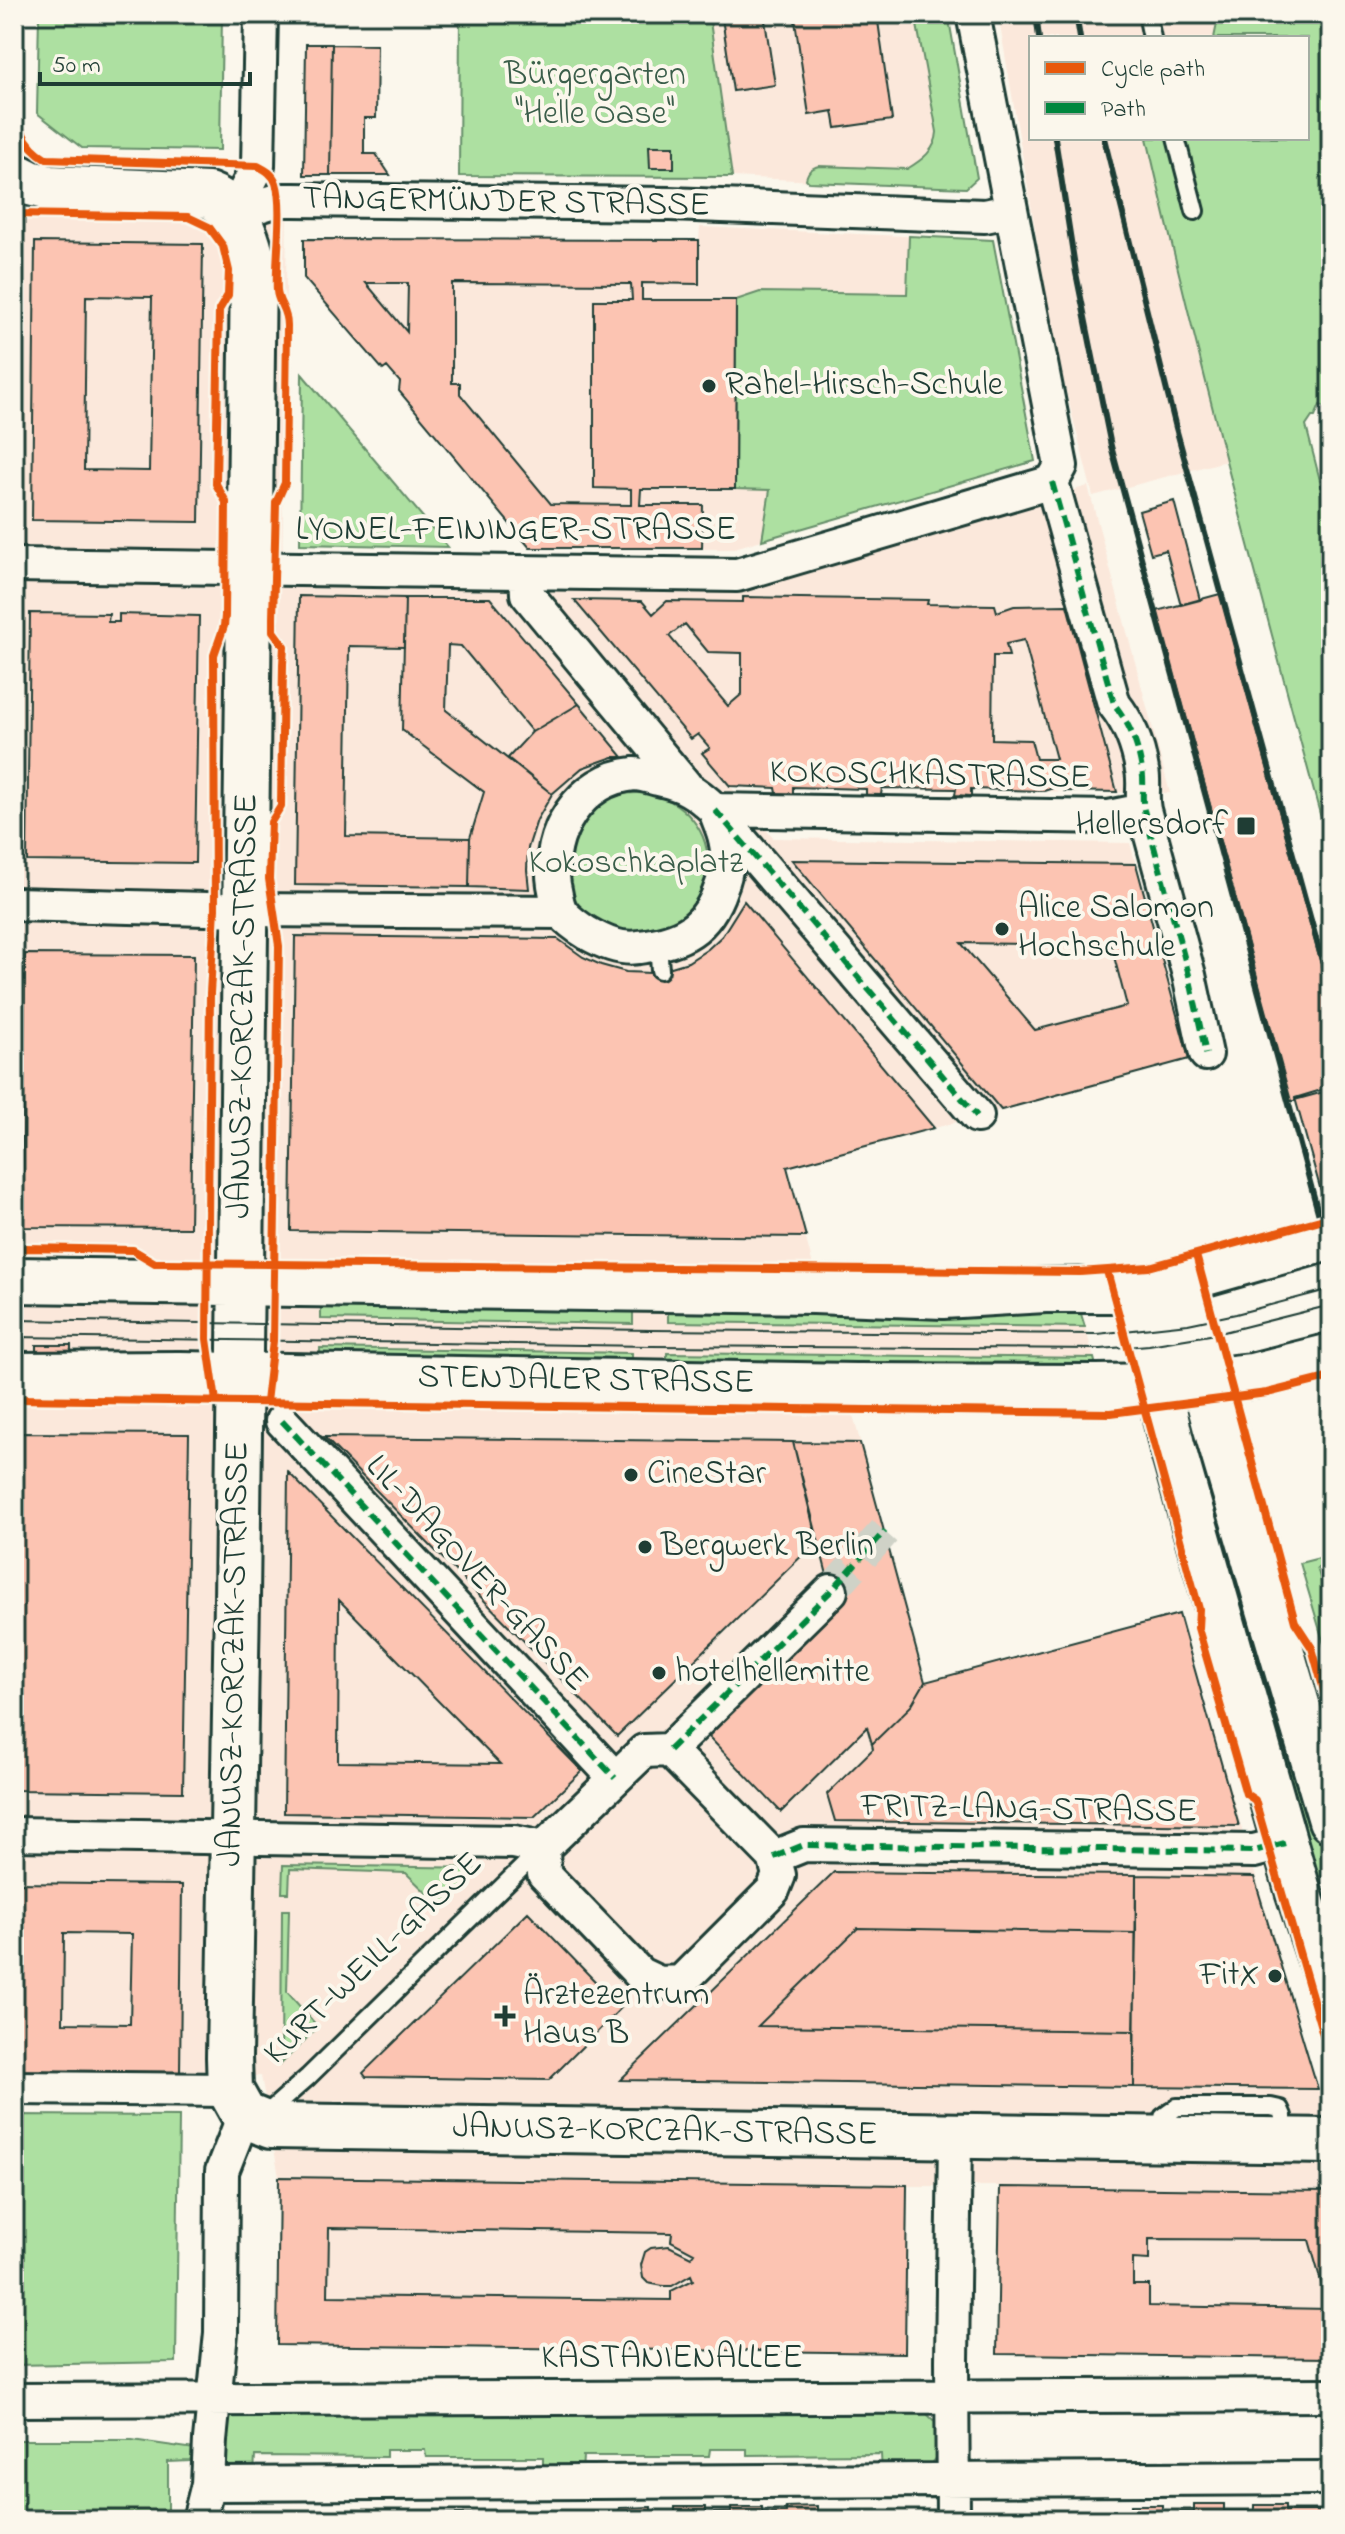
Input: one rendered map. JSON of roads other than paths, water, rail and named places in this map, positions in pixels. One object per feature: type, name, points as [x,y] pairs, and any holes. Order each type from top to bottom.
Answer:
[{"type":"main road","points":[[14,175],[49,188],[200,194],[218,199],[233,214]]},
{"type":"main road","name":"JANUSZ-KORCZAK-STRASSE","points":[[233,214],[250,247],[253,265],[233,1837],[243,2109],[271,2126],[1331,2141]]},
{"type":"main road","points":[[14,1280],[814,1291],[943,1296],[1157,1286],[1331,1237]]},
{"type":"main road","points":[[1157,1286],[1203,1381],[1331,1820]]},
{"type":"main road","points":[[1157,1286],[1158,1386],[1172,1445],[1285,1843],[1331,1991]]},
{"type":"main road","name":"STENDALER STRASSE","points":[[14,1375],[239,1375],[855,1386],[1158,1386],[1252,1376],[1324,1358]]},
{"type":"street","points":[[233,214],[258,166],[261,14]]},
{"type":"street","points":[[973,14],[1061,466],[1052,482],[1114,704],[1129,723],[1133,735],[1143,773],[1144,810],[1189,975],[1206,1054]]},
{"type":"street","name":"TANGERMÜNDER STRASSE","points":[[233,214],[278,200],[670,204],[985,216],[1009,211]]},
{"type":"street","name":"LYONEL-FEININGER-STRASSE","points":[[14,565],[737,575],[1052,482]]},
{"type":"street","points":[[526,572],[527,594],[685,785],[715,810],[977,1116]]},
{"type":"street","points":[[685,785],[636,774],[611,779],[588,792],[571,811],[559,834],[553,857],[553,874],[561,912],[600,940],[659,958],[676,940],[691,932],[714,907],[726,875],[726,841],[715,810]]},
{"type":"street","name":"KOKOSCHKASTRASSE","points":[[715,810],[1109,817],[1144,810]]},
{"type":"street","points":[[14,904],[245,910],[561,912]]},
{"type":"street","name":"LIL-DAGOVER-GASSE","points":[[282,1421],[615,1778]]},
{"type":"street","points":[[669,1750],[774,1857],[779,1875],[773,1890],[681,1982],[659,1983],[640,1974],[544,1874],[543,1848],[644,1751],[669,1750],[831,1591]]},
{"type":"street","points":[[14,1834],[514,1842],[543,1848]]},
{"type":"street","name":"FRITZ-LANG-STRASSE","points":[[774,1857],[804,1845],[1254,1851],[1285,1843]]},
{"type":"street","points":[[14,2088],[243,2109],[222,2171],[221,2333],[208,2484],[199,2520]]},
{"type":"street","points":[[953,2520],[955,2138]]},
{"type":"street","name":"KASTANIENALLEE","points":[[14,2400],[1331,2395]]},
{"type":"street","points":[[208,2484],[1331,2478]]},
{"type":"lane","points":[[1147,14],[1152,36]]},
{"type":"lane","points":[[1177,140],[1195,211]]},
{"type":"lane","name":"KURT-WEILL-GASSE","points":[[243,2109],[272,2110],[543,1848]]},
{"type":"tunnel","points":[[831,1591],[885,1531]]},
{"type":"tram line","points":[[14,1320],[1097,1334],[1188,1324],[1331,1289]]},
{"type":"tram line","points":[[14,1337],[1101,1349],[1216,1334],[1331,1305]]},
{"type":"railway","points":[[1036,14],[1039,36]]},
{"type":"railway","points":[[1076,14],[1080,36]]},
{"type":"railway","points":[[1055,140],[1076,273],[1111,446],[1331,1260]]},
{"type":"railway","points":[[1104,140],[1176,428],[1331,993]]},
{"type":"place","name":"Rahel-Hirsch-Schule","points":[[709,386]]},
{"type":"place","name":"Hellersdorf","points":[[1246,826]]},
{"type":"place","name":"Alice Salomon Hochschule","points":[[1002,929]]},
{"type":"place","name":"CineStar","points":[[631,1475]]},
{"type":"place","name":"Bergwerk Berlin","points":[[645,1547]]},
{"type":"place","name":"hotelhellemitte","points":[[659,1673]]},
{"type":"place","name":"FitX","points":[[1275,1976]]},
{"type":"place","name":"Ärztezentrum Haus B","points":[[505,2016]]},
{"type":"park label","name":"Bürgergarten \"Helle Oase\"","points":[[595,96]]},
{"type":"park label","name":"Kokoschkaplatz","points":[[636,864]]}]
